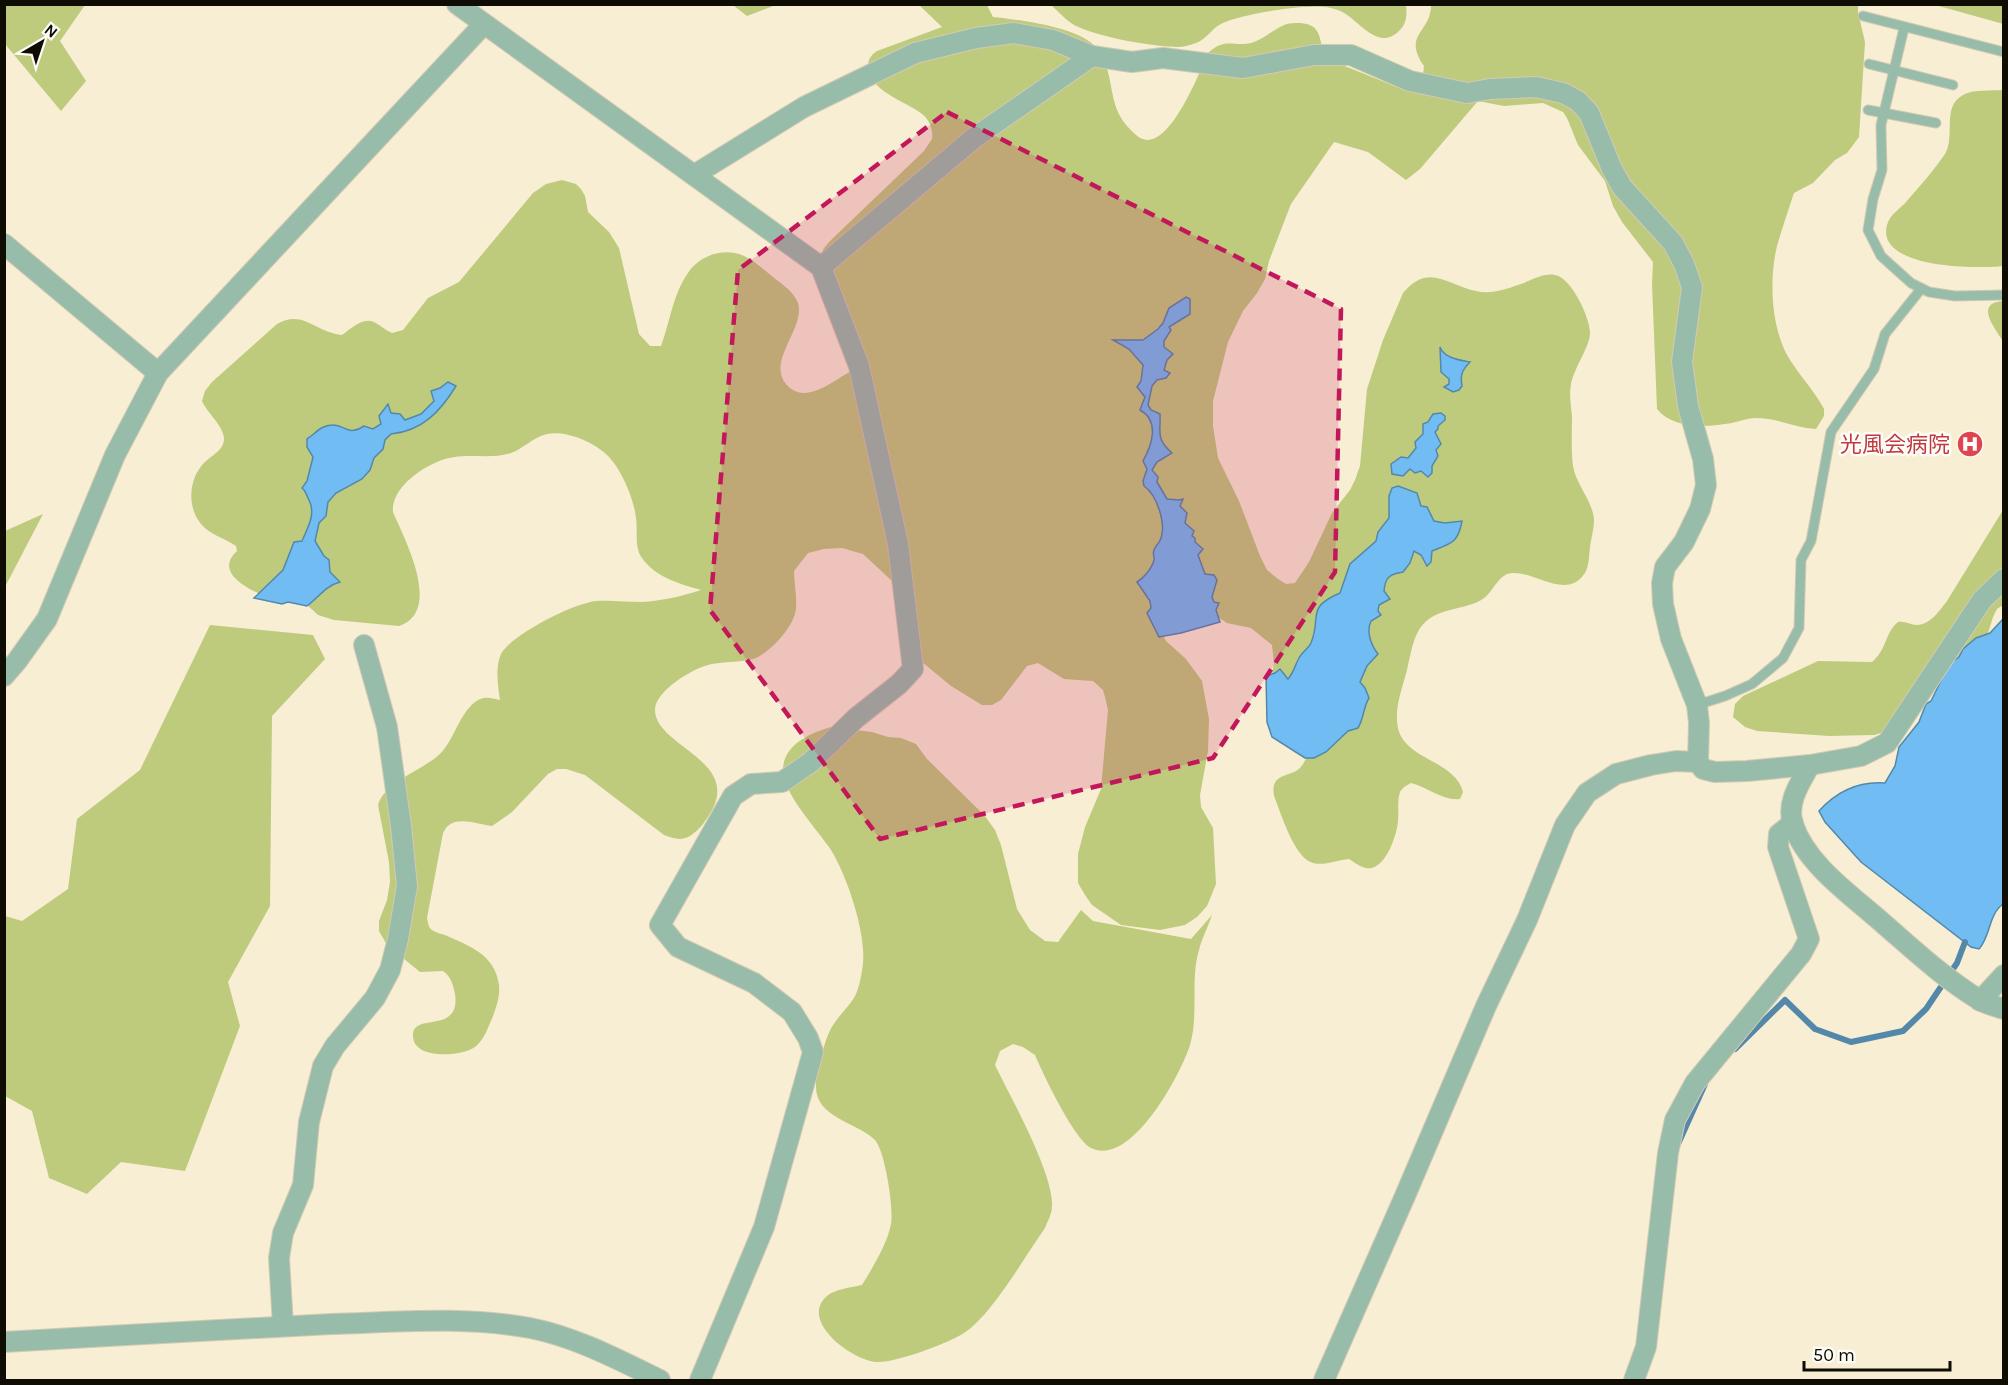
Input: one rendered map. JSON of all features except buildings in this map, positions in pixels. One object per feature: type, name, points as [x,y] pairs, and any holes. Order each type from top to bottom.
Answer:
[{"type":"street","points":[[457,4],[821,267],[862,378],[898,544],[913,669],[899,684],[856,718],[810,762],[782,782],[751,784],[733,796],[660,925],[678,947],[754,983],[792,1012],[808,1038],[813,1052],[764,1227],[700,1380]]},
{"type":"street","points":[[4,676],[47,619],[115,455],[158,373],[484,24]]},
{"type":"street","points":[[694,175],[804,107],[915,53],[976,38],[1014,33],[1053,40],[1092,56],[1132,62],[1163,58],[1243,68],[1314,55],[1351,55],[1410,81],[1467,93],[1490,89],[1536,87],[1563,93],[1578,101],[1589,113],[1622,187],[1673,243],[1692,287],[1682,362],[1688,406],[1703,459],[1706,485],[1700,509],[1683,542],[1665,567],[1662,583],[1663,604],[1671,639],[1696,705],[1699,723],[1698,762],[1703,769],[1714,772],[1810,765],[1861,756],[1887,743],[1982,600],[2004,579]]},
{"type":"street","points":[[821,267],[974,138],[1092,56]]},
{"type":"street","points":[[9,254],[158,373]]},
{"type":"street","points":[[283,1326],[279,1258],[283,1233],[303,1185],[309,1122],[323,1066],[335,1046],[375,998],[390,970],[407,886],[387,727],[364,645]]},
{"type":"street","points":[[1324,1380],[1406,1197],[1486,1006],[1527,920],[1565,825],[1587,794],[1616,774],[1676,761],[1698,762]]},
{"type":"street","points":[[1810,765],[1792,803],[1792,823],[1801,842],[1824,871],[1938,970],[1980,1001],[2004,1010]]},
{"type":"street","points":[[1634,1380],[1646,1347],[1668,1153],[1675,1120],[1695,1083],[1801,954],[1809,939],[1778,847],[1779,834],[1792,823]]},
{"type":"street","points":[[1980,1001],[2004,975]]},
{"type":"street","points":[[4,1342],[283,1326],[423,1321],[486,1322],[520,1327],[580,1344],[660,1380]]},
{"type":"lane","points":[[1863,16],[2004,52]]},
{"type":"lane","points":[[1904,28],[1881,124],[1882,170],[1873,199],[1869,230],[1881,256],[1897,272],[1921,289],[1955,296],[2004,295]]},
{"type":"lane","points":[[1869,64],[1953,85]]},
{"type":"lane","points":[[1868,110],[1936,123]]},
{"type":"lane","points":[[1696,705],[1752,684],[1783,658],[1799,628],[1801,560],[1811,541],[1831,432],[1874,369],[1886,334],[1921,289]]},
{"type":"highlighted area","points":[[947,112],[1341,309],[1335,572],[1213,758],[880,839],[710,610],[738,270]]},
{"type":"green space","points":[[4,5],[85,5],[60,41],[86,81],[61,111],[5,44]]},
{"type":"green space","points":[[733,5],[776,5],[747,16]]},
{"type":"green space","points":[[919,5],[987,5],[993,17],[1048,26],[1088,41],[1097,48],[1104,60],[1120,117],[1135,134],[1146,140],[1158,137],[1180,112],[1208,53],[1214,48],[1225,44],[1251,43],[1290,23],[1307,24],[1313,27],[1320,37],[1326,55],[1331,60],[1404,90],[1416,88],[1423,75],[1424,66],[1416,47],[1419,34],[1430,14],[1431,5],[1858,5],[1865,42],[1859,137],[1847,153],[1835,160],[1813,183],[1794,193],[1774,259],[1773,302],[1782,343],[1791,362],[1820,402],[1824,409],[1824,416],[1816,429],[1756,418],[1702,426],[1673,421],[1657,409],[1653,262],[1622,222],[1613,206],[1605,181],[1578,145],[1563,112],[1543,103],[1504,106],[1478,101],[1420,169],[1406,180],[1368,152],[1334,142],[1291,204],[1269,261],[1265,279],[1243,311],[1228,342],[1213,401],[1213,426],[1218,458],[1239,501],[1260,556],[1267,570],[1278,579],[1286,584],[1295,583],[1309,562],[1332,513],[1355,480],[1360,466],[1367,389],[1383,340],[1403,293],[1412,284],[1430,277],[1476,291],[1495,292],[1543,276],[1555,275],[1567,283],[1579,300],[1589,327],[1589,340],[1573,378],[1570,392],[1573,466],[1577,480],[1591,506],[1594,520],[1585,573],[1578,581],[1561,585],[1523,574],[1509,574],[1504,576],[1488,595],[1480,600],[1468,606],[1438,614],[1430,619],[1423,625],[1414,640],[1398,707],[1399,733],[1406,743],[1449,772],[1458,781],[1463,792],[1460,799],[1447,798],[1411,783],[1405,787],[1399,795],[1397,827],[1389,851],[1379,864],[1373,868],[1366,868],[1349,859],[1322,864],[1306,859],[1294,844],[1274,796],[1276,781],[1297,771],[1307,758],[1362,629],[1408,500],[1292,684],[1271,679],[1274,663],[1272,645],[1251,628],[1227,623],[1210,612],[1155,619],[1166,641],[1186,659],[1202,681],[1209,719],[1208,751],[1200,795],[1201,807],[1213,828],[1216,884],[1207,906],[1197,917],[1185,925],[1160,930],[1121,925],[1092,905],[1078,883],[1078,854],[1085,827],[1101,789],[1108,710],[1103,690],[1093,681],[1064,679],[1038,663],[1027,666],[1001,700],[992,705],[982,705],[951,686],[916,657],[891,580],[863,554],[842,548],[824,549],[808,553],[794,571],[795,615],[782,636],[770,648],[753,659],[701,667],[668,688],[657,703],[655,710],[659,723],[668,734],[706,766],[715,779],[717,794],[711,812],[697,831],[687,838],[679,839],[664,835],[585,775],[566,769],[557,769],[548,774],[512,812],[492,826],[458,821],[447,827],[443,833],[427,918],[428,924],[433,931],[472,947],[486,958],[497,974],[499,997],[486,1033],[475,1047],[449,1054],[438,1054],[420,1049],[413,1035],[415,1028],[444,1019],[451,1014],[455,1007],[455,994],[451,981],[443,971],[420,972],[387,945],[379,931],[379,921],[387,900],[390,882],[389,862],[378,805],[382,797],[397,782],[441,753],[462,718],[478,700],[491,698],[500,700],[498,671],[501,654],[507,646],[530,629],[573,607],[586,603],[596,601],[642,602],[672,598],[701,590],[661,575],[647,565],[642,558],[637,544],[633,502],[623,477],[609,457],[580,438],[555,433],[533,440],[511,453],[445,459],[421,471],[406,482],[396,496],[393,512],[412,556],[417,574],[420,591],[418,606],[412,618],[399,626],[334,620],[318,615],[304,602],[317,519],[326,495],[391,420],[318,495],[310,547],[264,596],[242,584],[231,572],[229,566],[237,551],[236,546],[205,528],[193,509],[192,491],[196,475],[200,467],[220,449],[224,440],[222,430],[202,401],[205,391],[212,382],[277,324],[286,320],[302,320],[342,335],[365,321],[374,322],[392,333],[403,330],[428,298],[459,282],[533,193],[546,184],[562,180],[576,184],[581,189],[588,212],[609,232],[619,248],[639,334],[650,346],[661,346],[679,290],[693,266],[715,254],[723,252],[740,254],[787,288],[798,303],[799,313],[796,324],[782,358],[783,379],[790,388],[805,393],[813,392],[829,384],[851,371],[819,259],[830,241],[924,151],[932,139],[930,125],[925,116],[881,89],[870,75],[868,66],[870,57],[877,51],[942,27]]},
{"type":"green space","points":[[1051,5],[1406,5],[1406,18],[1400,30],[1392,36],[1383,38],[1368,32],[1338,10],[1314,6],[1275,10],[1238,18],[1218,26],[1200,41],[1187,46],[1167,47],[1139,43],[1080,28]]},
{"type":"green space","points":[[1935,5],[2003,5],[2003,24],[2000,23]]},
{"type":"green space","points":[[2003,90],[2003,266],[1973,267],[1931,263],[1912,258],[1897,250],[1888,240],[1888,221],[1922,184],[1945,154],[1948,147],[1952,107],[1956,100],[1972,92]]},
{"type":"green space","points":[[2004,301],[2003,341],[1988,311],[1994,303]]},
{"type":"green space","points":[[2003,510],[2003,605],[1997,609],[1993,617],[1986,640],[1951,665],[1901,727],[1874,735],[1829,736],[1757,731],[1745,727],[1733,717],[1735,704],[1743,696],[1818,661],[1872,662],[1881,652],[1890,631],[1898,622],[1917,625],[1930,620],[1947,601]]},
{"type":"green space","points":[[43,514],[5,587],[5,531]]},
{"type":"green space","points":[[210,625],[313,635],[325,659],[272,716],[270,906],[228,982],[240,1026],[185,1171],[121,1162],[87,1194],[49,1178],[32,1111],[5,1096],[5,916],[22,921],[68,889],[77,819],[140,770]]},
{"type":"green space","points":[[831,727],[872,732],[901,738],[916,744],[927,759],[985,816],[995,830],[1017,909],[1030,930],[1045,941],[1058,942],[1081,910],[1093,921],[1191,939],[1212,915],[1196,961],[1193,1033],[1185,1059],[1152,1115],[1138,1132],[1122,1144],[1106,1151],[1091,1148],[1068,1120],[1035,1055],[1013,1044],[1000,1051],[995,1065],[1039,1155],[1051,1192],[1050,1217],[1008,1284],[975,1324],[947,1342],[922,1352],[877,1362],[856,1356],[834,1340],[825,1330],[819,1309],[824,1299],[832,1293],[862,1285],[883,1247],[892,1217],[890,1194],[879,1146],[867,1134],[829,1112],[817,1095],[816,1079],[824,1045],[833,1025],[856,995],[859,986],[863,963],[862,936],[854,905],[837,861],[794,800],[784,779],[783,769],[793,746],[807,736]]},
{"type":"water","points":[[1186,297],[1190,299],[1190,314],[1169,327],[1171,330],[1164,341],[1164,347],[1173,354],[1167,360],[1164,370],[1170,373],[1166,378],[1157,380],[1152,386],[1148,405],[1151,410],[1160,414],[1161,439],[1172,453],[1157,462],[1152,470],[1158,477],[1157,482],[1167,499],[1183,499],[1180,506],[1187,513],[1185,523],[1194,531],[1192,536],[1195,542],[1203,549],[1198,555],[1205,574],[1214,575],[1217,580],[1212,597],[1214,602],[1219,603],[1216,610],[1220,622],[1159,637],[1147,613],[1151,608],[1150,601],[1137,582],[1151,566],[1154,559],[1153,552],[1162,532],[1159,510],[1143,481],[1147,469],[1143,461],[1151,441],[1152,427],[1150,420],[1140,410],[1145,397],[1137,387],[1141,381],[1143,365],[1129,349],[1113,340],[1143,340],[1163,323],[1169,308]]},
{"type":"water","points":[[1440,347],[1448,356],[1470,362],[1462,373],[1462,386],[1459,390],[1453,392],[1444,387],[1449,384],[1449,379],[1441,372]]},
{"type":"water","points":[[448,382],[456,386],[437,412],[412,429],[391,434],[385,440],[383,449],[374,458],[370,470],[362,479],[336,493],[328,502],[326,516],[319,523],[315,541],[329,560],[330,572],[340,582],[326,589],[307,606],[254,598],[283,570],[294,542],[302,541],[309,526],[312,510],[306,492],[302,488],[307,481],[313,457],[307,447],[307,439],[328,425],[350,430],[364,426],[373,429],[381,424],[379,416],[388,404],[391,413],[400,414],[405,420],[421,414],[434,401],[431,391]]},
{"type":"water","points":[[1441,413],[1445,416],[1445,420],[1435,432],[1441,444],[1436,450],[1438,456],[1432,466],[1432,473],[1428,477],[1421,471],[1415,473],[1410,469],[1403,476],[1392,474],[1391,464],[1401,457],[1408,458],[1416,448],[1415,442],[1423,434],[1423,424],[1428,422],[1433,414]]},
{"type":"water","points":[[1398,486],[1417,493],[1421,506],[1427,507],[1434,521],[1445,523],[1462,521],[1458,534],[1453,541],[1432,551],[1431,562],[1427,566],[1421,555],[1414,551],[1410,563],[1403,572],[1387,579],[1384,591],[1390,599],[1379,605],[1378,611],[1381,615],[1371,621],[1369,630],[1373,647],[1378,654],[1367,666],[1360,682],[1369,698],[1360,724],[1358,728],[1348,731],[1326,752],[1314,758],[1305,758],[1272,737],[1267,722],[1266,676],[1280,669],[1288,679],[1300,656],[1311,643],[1318,608],[1329,598],[1340,593],[1350,564],[1376,541],[1378,532],[1389,518],[1389,496],[1392,488]]},
{"type":"water","points":[[2003,619],[2003,904],[1995,914],[1979,949],[1971,947],[1861,862],[1825,822],[1819,811],[1833,798],[1849,789],[1866,784],[1885,783],[1895,766],[1899,747],[1919,722],[1926,704],[1931,701],[1949,664],[1959,657],[1963,649],[1976,638],[1990,633]]},
{"type":"waterway","points":[[1735,1049],[1785,1000],[1815,1029],[1851,1042],[1903,1031],[1926,1009],[1957,963],[1965,942]]},
{"type":"waterway","points":[[1678,1144],[1705,1084]]},
{"type":"place","name":"光風会病院","points":[[1970,444]]}]
